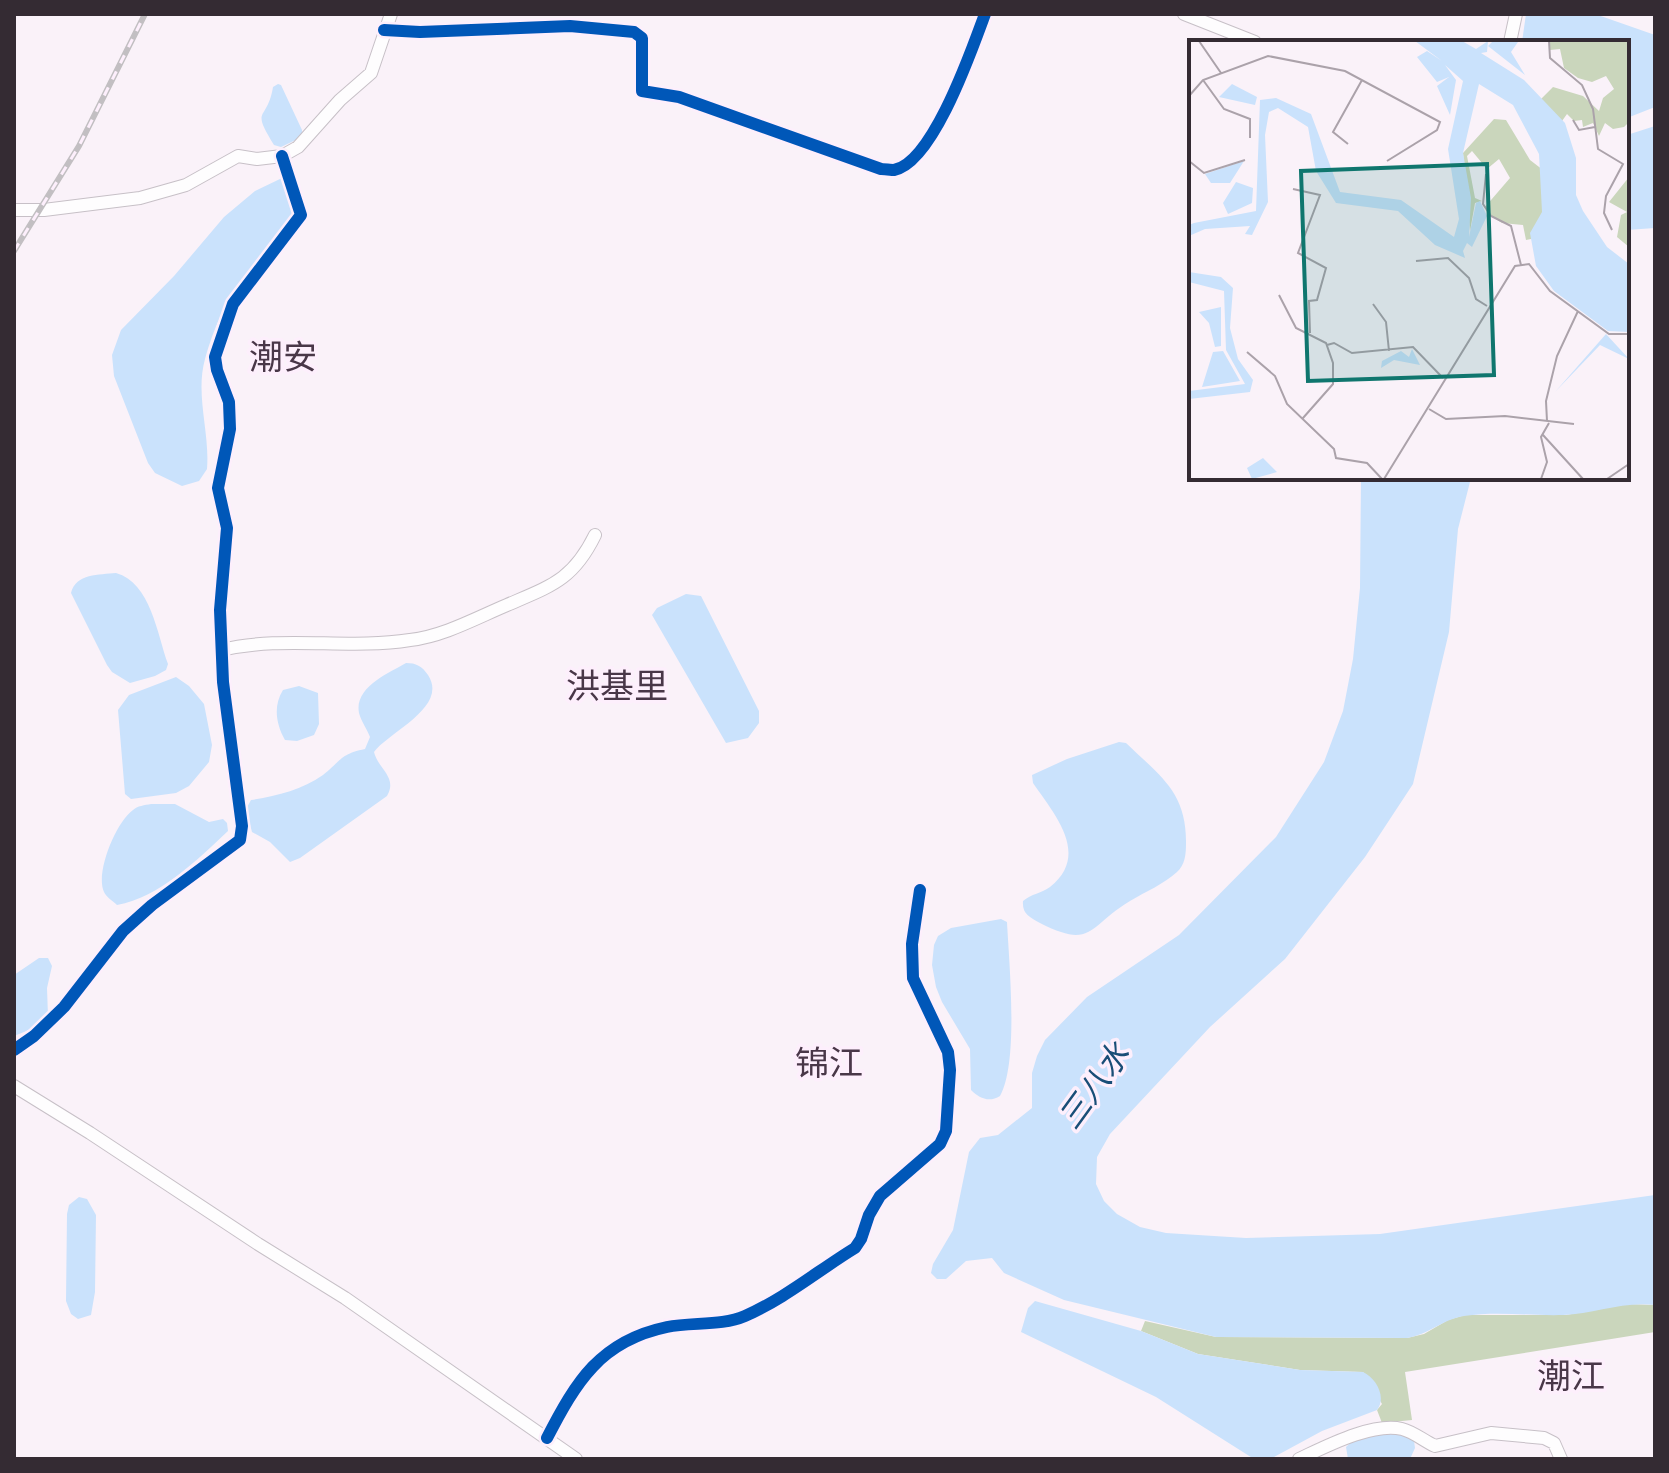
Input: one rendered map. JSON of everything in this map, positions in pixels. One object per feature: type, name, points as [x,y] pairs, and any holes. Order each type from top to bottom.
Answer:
[{"type":"street","points":[[14,210],[44,210],[140,198],[186,185],[238,156],[257,159],[282,156],[298,147],[340,100],[368,76],[376,63],[391,14]]},
{"type":"street","points":[[384,30],[420,32],[570,26],[634,32],[642,38],[642,91],[679,97],[742,122],[881,169],[892,170],[917,155],[937,128],[985,14]]},
{"type":"street","points":[[1184,14],[1250,40]]},
{"type":"street","points":[[1510,40],[1516,14]]},
{"type":"street","points":[[14,1050],[34,1036],[64,1007],[123,931],[152,905],[236,846],[240,840],[242,826],[221,650],[220,610],[227,528],[218,488],[230,429],[229,402],[215,357],[233,304],[301,215],[282,156]]},
{"type":"street","points":[[221,650],[250,643],[386,643],[413,640],[449,630],[565,578],[583,559],[595,535]]},
{"type":"street","points":[[547,1438],[568,1395],[585,1372],[608,1352],[637,1336],[667,1327],[744,1317],[771,1302],[857,1245],[880,1196],[940,1144],[946,1131],[950,1070],[943,1039],[914,981],[912,944],[920,890]]},
{"type":"street","points":[[14,1086],[345,1298],[576,1459]]},
{"type":"street","points":[[1299,1459],[1356,1435],[1387,1428],[1406,1430],[1435,1446],[1491,1433],[1544,1438],[1554,1443],[1561,1459]]},
{"type":"green space","points":[[1628,1304],[1655,1305],[1655,1332],[1405,1372],[1412,1420],[1382,1423],[1377,1410],[1382,1404],[1363,1372],[1300,1370],[1198,1354],[1141,1331],[1145,1321],[1216,1337],[1407,1338],[1424,1334],[1448,1320],[1465,1315],[1566,1315]]},
{"type":"water","points":[[1526,14],[1595,14],[1655,35],[1655,107],[1629,117],[1629,40],[1522,40]]},
{"type":"water","points":[[278,84],[302,130],[302,137],[281,147],[274,145],[262,119],[273,87]]},
{"type":"water","points":[[1655,126],[1655,228],[1629,230],[1629,134]]},
{"type":"water","points":[[282,178],[292,203],[292,219],[238,285],[216,326],[202,373],[207,469],[199,481],[182,486],[155,473],[148,463],[114,376],[112,355],[121,330],[174,276],[224,217],[255,191]]},
{"type":"water","name":"三八水","points":[[1361,480],[1470,480],[1458,529],[1449,632],[1413,784],[1365,857],[1285,959],[1210,1027],[1110,1134],[1097,1157],[1096,1184],[1104,1201],[1117,1214],[1140,1227],[1166,1233],[1246,1238],[1380,1234],[1655,1195],[1655,1305],[1631,1305],[1563,1315],[1464,1316],[1407,1338],[1216,1337],[1064,1300],[1004,1273],[992,1258],[966,1261],[946,1279],[937,1279],[931,1273],[933,1264],[953,1230],[969,1152],[980,1138],[998,1135],[1032,1108],[1032,1073],[1045,1040],[1087,997],[1179,935],[1276,837],[1324,762],[1343,711],[1353,659],[1360,588]]},
{"type":"water","points":[[116,573],[128,579],[145,598],[168,664],[166,670],[155,676],[130,683],[112,672],[107,665],[71,593],[83,578]]},
{"type":"water","points":[[686,594],[701,596],[759,711],[759,723],[748,738],[726,743],[652,615],[657,608]]},
{"type":"water","points":[[406,663],[416,664],[428,675],[432,687],[431,698],[414,718],[374,752],[389,778],[387,796],[290,862],[270,842],[252,832],[246,809],[251,800],[306,785],[345,756],[365,749],[370,737],[359,713],[362,696],[382,676]]},
{"type":"water","points":[[176,677],[189,686],[204,704],[212,745],[209,762],[189,786],[176,793],[131,799],[125,794],[118,710],[129,695]]},
{"type":"water","points":[[299,686],[318,693],[319,724],[314,735],[297,741],[285,740],[279,728],[278,702],[283,690]]},
{"type":"water","points":[[1119,742],[1126,743],[1150,765],[1176,798],[1185,826],[1183,863],[1172,876],[1116,910],[1089,932],[1071,934],[1057,931],[1030,917],[1023,905],[1026,899],[1050,887],[1062,874],[1068,861],[1065,834],[1033,783],[1032,775],[1067,759]]},
{"type":"water","points":[[151,804],[175,804],[209,822],[223,819],[228,831],[163,886],[133,901],[117,905],[105,894],[102,884],[109,848],[127,816],[137,808]]},
{"type":"water","points":[[1001,919],[1007,922],[1011,1037],[1006,1081],[1000,1096],[988,1099],[971,1090],[970,1049],[942,1002],[932,965],[938,936],[951,928]]},
{"type":"water","points":[[39,958],[48,958],[52,966],[47,988],[48,1016],[29,1030],[14,1036],[14,975]]},
{"type":"water","points":[[79,1197],[87,1199],[96,1215],[95,1292],[91,1315],[78,1319],[71,1314],[66,1301],[67,1214],[69,1205]]},
{"type":"water","points":[[1035,1301],[1141,1331],[1198,1354],[1300,1370],[1363,1372],[1379,1388],[1380,1405],[1377,1410],[1322,1431],[1274,1457],[1254,1459],[1156,1397],[1021,1332],[1028,1308]]},
{"type":"water","points":[[1391,1432],[1414,1441],[1415,1448],[1410,1459],[1348,1459],[1346,1447],[1352,1441]]},
{"type":"railway","points":[[14,251],[79,146],[145,14]]},
{"type":"cycle path","points":[[384,30],[420,32],[570,26],[634,32],[642,38],[642,91],[679,97],[881,169],[894,170],[909,163],[937,127],[961,77],[985,14]]},
{"type":"cycle path","points":[[14,1050],[34,1036],[64,1007],[123,931],[152,905],[240,840],[242,826],[223,682],[220,610],[227,528],[218,488],[230,429],[229,402],[215,357],[233,304],[301,215],[282,156]]},
{"type":"cycle path","points":[[547,1438],[580,1382],[607,1354],[624,1342],[667,1327],[727,1321],[745,1316],[787,1293],[855,1248],[880,1196],[940,1144],[946,1131],[950,1070],[948,1052],[913,978],[912,944],[920,890]]},
{"type":"district","name":"潮安","points":[[283,357]]},
{"type":"district","name":"洪基里","points":[[617,686]]},
{"type":"district","name":"锦江","points":[[829,1063]]},
{"type":"district","name":"潮江","points":[[1571,1376]]}]
